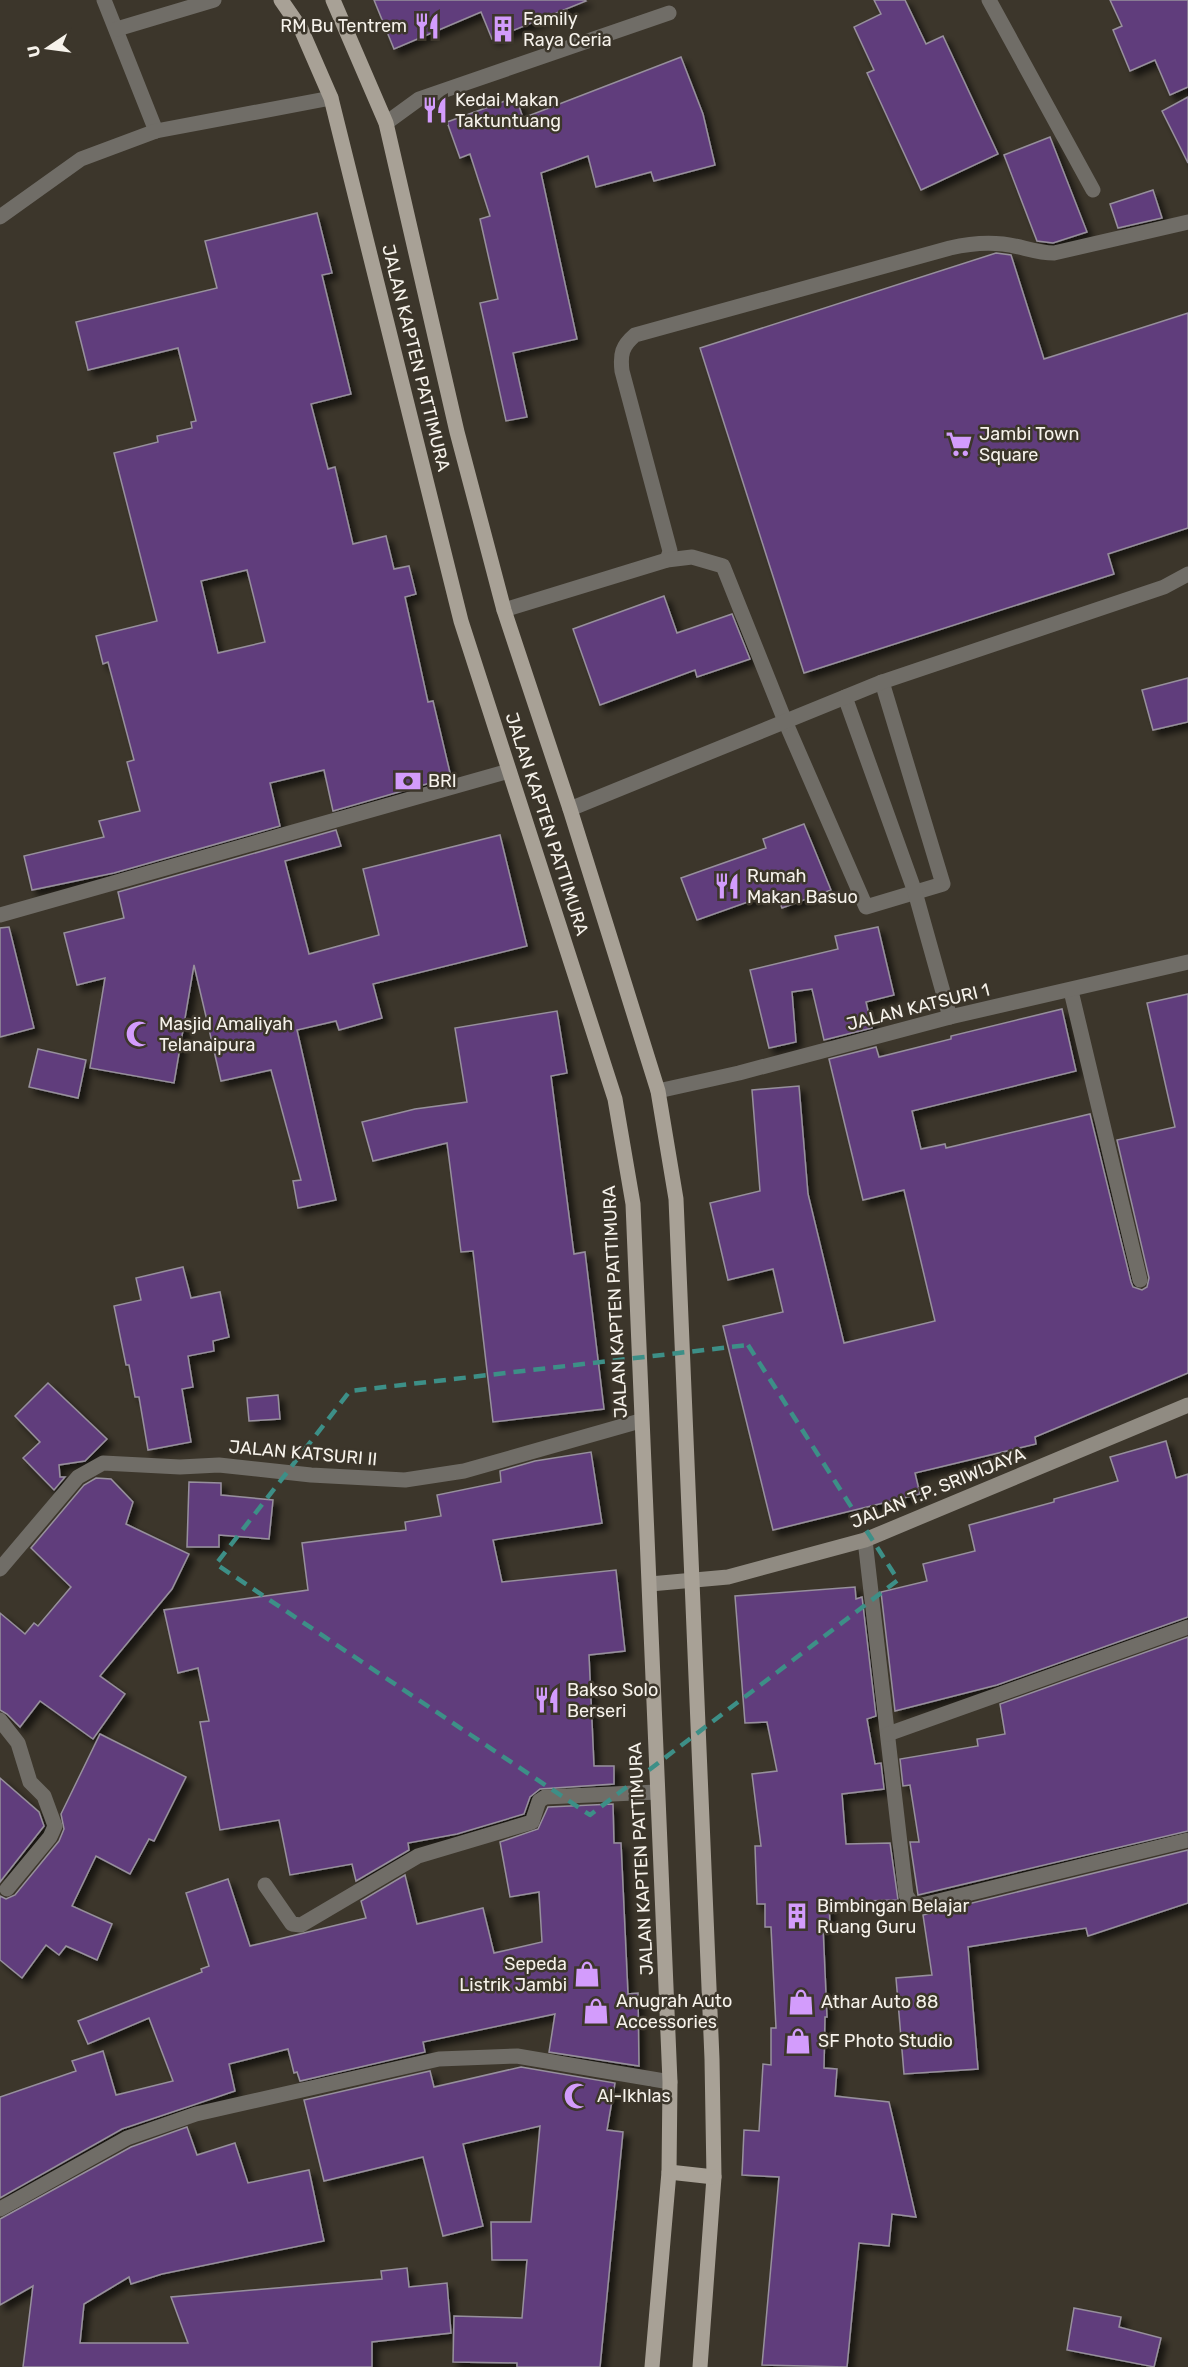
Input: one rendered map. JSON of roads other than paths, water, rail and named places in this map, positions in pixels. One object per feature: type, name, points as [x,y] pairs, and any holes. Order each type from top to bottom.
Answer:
[{"type":"main road","name":"JALAN KAPTEN PATTIMURA","points":[[280,0],[301,29],[332,98],[461,621],[615,1099],[633,1203],[640,1421],[650,1584],[670,2082],[669,2172],[652,2367]]},
{"type":"main road","name":"JALAN KAPTEN PATTIMURA","points":[[333,0],[386,123],[454,421],[504,610],[570,809],[658,1092],[676,1199],[694,1582],[712,2059],[714,2177],[700,2367]]},
{"type":"main road","name":"JALAN T.P. SRIWIJAYA","points":[[650,1584],[694,1582],[728,1577],[865,1540],[1188,1405]]},
{"type":"main road","points":[[669,2172],[714,2177]]},
{"type":"street","points":[[104,0],[156,131]]},
{"type":"street","points":[[117,29],[214,0]]},
{"type":"street","points":[[989,0],[1093,190]]},
{"type":"street","points":[[386,123],[419,99],[669,13]]},
{"type":"street","points":[[0,217],[81,159],[156,131],[332,98]]},
{"type":"street","points":[[667,560],[670,551],[622,371],[620,356],[624,344],[635,335],[950,248],[972,244],[1001,243],[1036,253],[1054,253],[1188,222]]},
{"type":"street","points":[[504,610],[667,560],[692,557],[723,566],[785,721],[866,907],[943,884],[882,682]]},
{"type":"street","points":[[570,809],[882,682],[1164,587],[1188,574]]},
{"type":"street","points":[[845,697],[915,892],[950,1017]]},
{"type":"street","points":[[0,915],[509,771]]},
{"type":"street","name":"JALAN KATSURI 1","points":[[658,1092],[950,1017],[1071,991],[1188,962]]},
{"type":"street","points":[[1071,991],[1140,1280]]},
{"type":"street","name":"JALAN KATSURI II","points":[[0,1569],[78,1477],[103,1463],[180,1467],[219,1465],[311,1476],[405,1480],[464,1471],[640,1421]]},
{"type":"street","points":[[865,1540],[906,1895],[912,1904],[921,1905],[1188,1840]]},
{"type":"street","points":[[888,1734],[1188,1627]]},
{"type":"street","points":[[0,1720],[18,1743],[30,1782],[44,1796],[55,1826],[50,1837],[7,1889]]},
{"type":"street","points":[[265,1885],[292,1924],[301,1925],[418,1856],[532,1822],[539,1801],[545,1797],[657,1792]]},
{"type":"street","points":[[0,2209],[127,2138],[196,2114],[439,2059],[517,2056],[670,2082]]},
{"type":"place","name":"RM Bu Tentrem","points":[[427,26]]},
{"type":"place","name":"Family Raya Ceria","points":[[503,29]]},
{"type":"place","name":"Kedai Makan Taktuntuang","points":[[435,110]]},
{"type":"place","name":"Jambi Town Square","points":[[959,444]]},
{"type":"place","name":"BRI","points":[[408,781]]},
{"type":"place","name":"Rumah Makan Basuo","points":[[727,886]]},
{"type":"place","name":"Masjid Amaliyah Telanaipura","points":[[139,1034]]},
{"type":"place","name":"Bakso Solo Berseri","points":[[547,1700]]},
{"type":"place","name":"Bimbingan Belajar Ruang Guru","points":[[797,1916]]},
{"type":"place","name":"Sepeda Listrik Jambi","points":[[587,1974]]},
{"type":"place","name":"Athar Auto 88","points":[[801,2002]]},
{"type":"place","name":"Anugrah Auto Accessories","points":[[596,2011]]},
{"type":"place","name":"SF Photo Studio","points":[[798,2041]]},
{"type":"place","name":"Al-Ikhlas","points":[[577,2096]]}]
